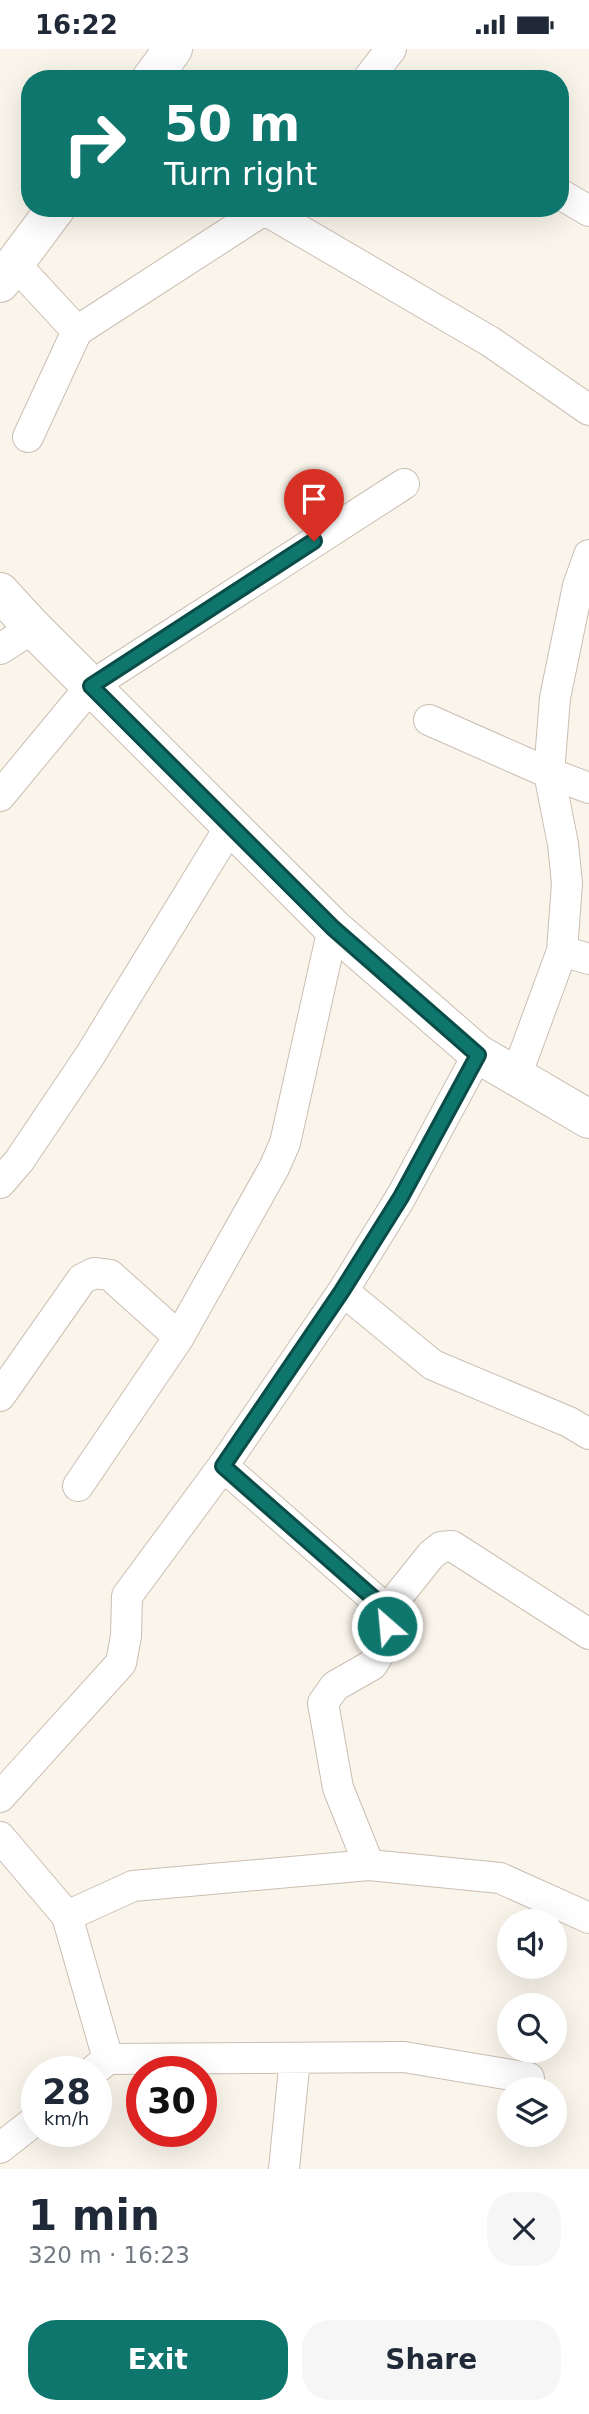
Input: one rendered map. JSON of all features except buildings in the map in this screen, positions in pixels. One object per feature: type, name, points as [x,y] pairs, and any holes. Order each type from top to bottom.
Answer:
[{"type":"street","points":[[158,70],[173,49]]},
{"type":"street","points":[[569,199],[589,211]]},
{"type":"street","points":[[49,217],[8,273],[77,331]]},
{"type":"street","points":[[29,437],[77,331],[254,217]]},
{"type":"street","points":[[280,217],[491,342],[589,409]]},
{"type":"street","points":[[0,796],[91,686],[404,484]]},
{"type":"street","points":[[516,1076],[575,955],[563,845],[549,773],[555,698],[579,633],[578,586],[589,555]]},
{"type":"street","points":[[0,592],[333,928],[478,1055],[589,1119]]},
{"type":"street","points":[[0,649],[33,628]]},
{"type":"street","points":[[429,720],[589,788]]},
{"type":"street","points":[[0,1183],[19,1161],[89,1057],[231,825]]},
{"type":"street","points":[[78,1486],[179,1337],[274,1168],[285,1143],[333,928]]},
{"type":"street","points":[[0,1797],[121,1663],[126,1636],[127,1596],[223,1466],[342,1291],[401,1197],[478,1055]]},
{"type":"street","points":[[0,1396],[82,1279],[94,1273],[110,1275],[179,1337]]},
{"type":"street","points":[[342,1291],[433,1365],[569,1422],[589,1434]]},
{"type":"street","points":[[223,1466],[387,1610]]},
{"type":"street","points":[[369,1865],[338,1788],[323,1703],[335,1686],[372,1665],[387,1641],[387,1610],[431,1555],[441,1547],[452,1546],[589,1634]]},
{"type":"street","points":[[0,1837],[67,1916],[98,2056]]},
{"type":"street","points":[[67,1916],[133,1886],[369,1865],[500,1878],[589,1918]]},
{"type":"street","points":[[112,2065],[404,2057],[523,2077]]},
{"type":"street","points":[[284,2169],[295,2058]]},
{"type":"street","points":[[0,2148],[21,2132]]},
{"type":"route","points":[[314,541],[91,686],[333,928],[478,1055],[401,1197],[342,1291],[223,1466],[387,1610],[387,1626]]}]
